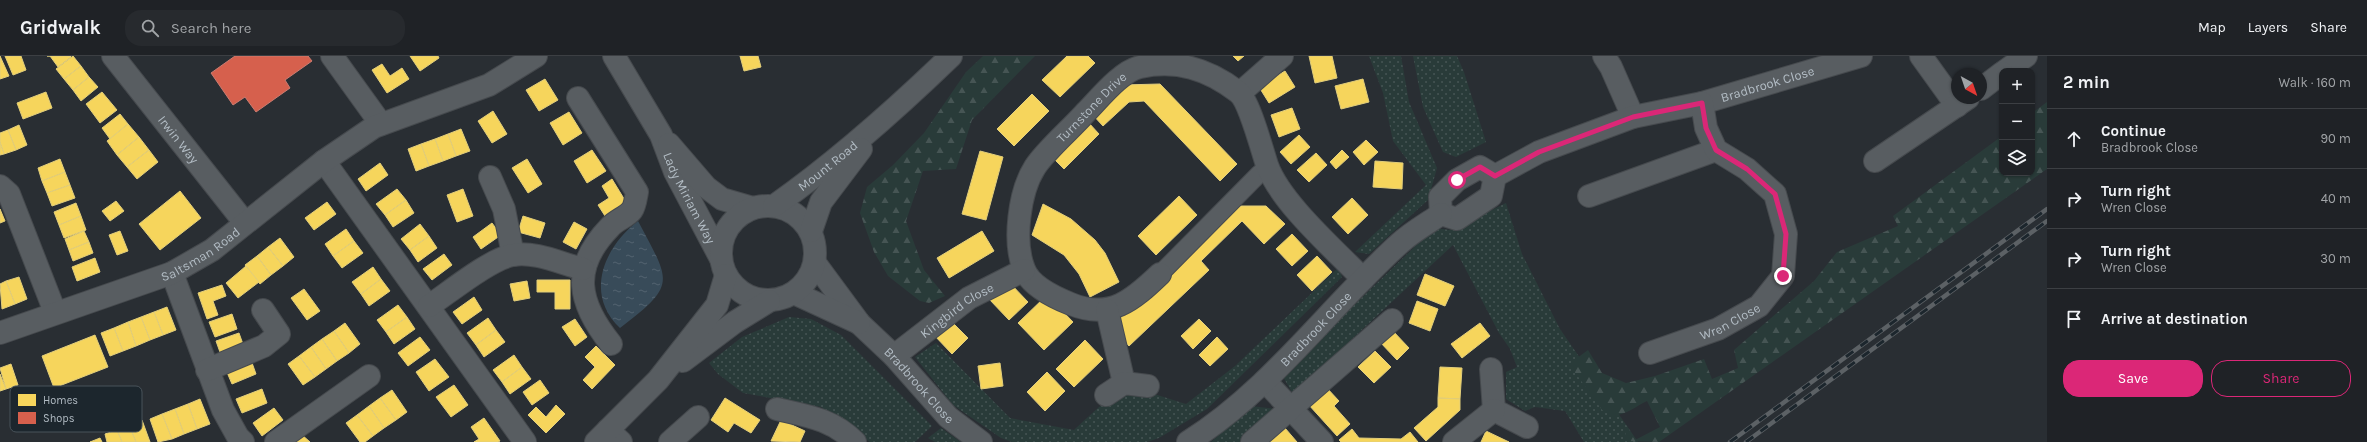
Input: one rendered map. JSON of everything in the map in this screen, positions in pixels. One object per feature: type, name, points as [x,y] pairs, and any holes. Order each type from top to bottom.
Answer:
[{"type":"street","name":"Irwin Way","points":[[113,56],[245,223]]},
{"type":"street","points":[[332,56],[378,125]]},
{"type":"street","name":"Saltsman Road","points":[[0,333],[55,312],[172,273],[212,250],[324,161],[378,125],[489,85],[536,56]]},
{"type":"street","name":"Lady Miriam Way","points":[[614,56],[661,135],[675,172],[724,267]]},
{"type":"street","name":"Mount Road","points":[[763,207],[801,187],[880,124],[951,56]]},
{"type":"street","points":[[1282,56],[1240,93],[1253,123],[1268,167],[1282,194],[1363,279]]},
{"type":"street","points":[[1604,56],[1611,67],[1633,117]]},
{"type":"street","name":"Bradbrook Close","points":[[1495,176],[1539,152],[1633,117],[1702,103],[1861,56]]},
{"type":"street","points":[[1922,56],[1951,89]]},
{"type":"street","points":[[2009,68],[2026,56]]},
{"type":"street","name":"Turnstone Drive","points":[[1024,270],[1019,240],[1020,203],[1035,168],[1114,83],[1138,67],[1175,63],[1203,71],[1240,93]]},
{"type":"street","points":[[1987,84],[1999,75]]},
{"type":"street","points":[[578,98],[637,192],[632,210],[610,226],[599,240],[583,269],[586,304],[595,324],[611,344]]},
{"type":"street","points":[[1589,196],[1716,150],[1706,128],[1702,103]]},
{"type":"street","points":[[1875,161],[1960,104]]},
{"type":"street","name":"Mount Road","points":[[811,231],[821,202],[880,124]]},
{"type":"street","name":"Lady Miriam Way","points":[[661,135],[706,187],[722,199],[763,207]]},
{"type":"street","name":"Wren Close","points":[[1650,353],[1718,329],[1759,306],[1783,276],[1786,234],[1775,194],[1747,169],[1716,150]]},
{"type":"street","points":[[324,161],[525,442]]},
{"type":"street","points":[[1024,270],[1047,295],[1078,307],[1106,310],[1136,298],[1258,174],[1268,167]]},
{"type":"street","points":[[1480,167],[1495,176],[1491,196],[1477,207],[1457,219],[1441,214],[1440,197],[1457,180],[1480,167]]},
{"type":"street","points":[[490,177],[504,209],[513,255]]},
{"type":"street","points":[[0,186],[9,194],[55,312]]},
{"type":"street","points":[[608,438],[658,380],[716,305],[724,267],[723,240],[732,222],[742,214],[763,207],[789,210],[802,219],[811,231],[816,247],[815,263],[808,280],[794,293],[782,299],[769,301],[752,298],[737,289],[724,267]]},
{"type":"street","name":"Bradbrook Close","points":[[1188,442],[1215,425],[1265,381],[1363,279],[1401,242],[1441,214]]},
{"type":"street","points":[[429,306],[492,264],[513,255],[532,255],[583,269]]},
{"type":"street","name":"Bradbrook Close","points":[[815,263],[860,324],[894,356],[948,417],[981,442]]},
{"type":"street","name":"Kingbird Close","points":[[894,356],[969,298],[1024,270]]},
{"type":"street","points":[[172,273],[207,370],[223,410],[238,440]]},
{"type":"street","name":"Bradbrook Close","points":[[794,293],[860,324]]},
{"type":"street","points":[[658,380],[735,322],[769,301]]},
{"type":"street","points":[[207,370],[264,346],[279,334],[263,310]]},
{"type":"street","points":[[1106,310],[1124,384]]},
{"type":"street","points":[[1252,442],[1289,408],[1392,320]]},
{"type":"street","points":[[1491,369],[1494,410]]},
{"type":"street","points":[[276,442],[369,376]]},
{"type":"street","points":[[1265,381],[1322,442]]},
{"type":"street","points":[[1106,395],[1124,384],[1148,386]]},
{"type":"street","points":[[777,410],[820,418],[848,435],[855,442]]},
{"type":"street","points":[[1494,410],[1527,427]]},
{"type":"street","points":[[1454,442],[1494,410]]},
{"type":"street","points":[[670,442],[698,418]]},
{"type":"green space","points":[[983,56],[1035,56],[972,120],[956,169],[923,171],[906,221],[924,270],[945,296],[929,303],[920,301],[888,276],[874,252],[860,213],[867,187],[893,165],[924,133],[966,72]]},
{"type":"green space","points":[[1369,56],[1401,56],[1409,102],[1437,168],[1428,200],[1369,254],[1355,252],[1426,185],[1393,141],[1383,93]]},
{"type":"green space","points":[[1413,56],[1457,56],[1464,72],[1486,142],[1456,157],[1443,152],[1423,107]]},
{"type":"green space","points":[[2047,102],[2047,169],[1659,442],[1624,441],[1627,426],[1635,440],[1660,427],[1647,401],[1619,415],[1608,414],[1602,410],[1569,364],[1588,350],[1602,373],[1626,383],[1655,376],[1704,359],[1712,379],[1738,368],[1734,350],[1814,281],[1837,252],[1898,226],[1893,216],[1999,138],[1999,176],[2035,176],[2035,111]]},
{"type":"green space","points":[[1506,203],[1522,254],[1560,329],[1638,442],[1584,442],[1565,411],[1535,407],[1525,411],[1506,399],[1506,372],[1517,367],[1510,349],[1499,333],[1453,245],[1293,394],[1282,375],[1434,228],[1450,230]]},
{"type":"green space","points":[[1339,267],[1342,277],[1207,409],[1159,438],[1147,442],[1012,442],[1001,438],[953,405],[915,357],[936,343],[1010,418],[1074,430],[1114,395],[1126,390],[1141,391],[1186,404],[1235,366]]},
{"type":"green space","points":[[789,317],[811,319],[841,335],[932,426],[915,442],[870,442],[821,407],[743,393],[718,374],[709,363],[742,337]]},
{"type":"green space","points":[[1251,406],[1277,409],[1242,442],[1211,442]]},
{"type":"green space","points":[[941,428],[961,442],[935,442],[928,438]]},
{"type":"water","points":[[638,221],[657,257],[662,270],[663,281],[660,291],[652,301],[620,328],[609,315],[603,301],[601,286],[603,272],[608,257],[616,244]]},
{"type":"building: Homes","points":[[0,56],[9,76],[0,79]]},
{"type":"building: Homes","points":[[5,56],[21,56],[26,70],[13,75]]},
{"type":"building: Homes","points":[[50,56],[70,56],[71,57],[58,67]]},
{"type":"building: Homes","points":[[73,56],[81,66],[64,79],[56,69]]},
{"type":"building: Homes","points":[[410,56],[438,56],[439,58],[420,71]]},
{"type":"building: Homes","points":[[740,56],[758,56],[761,67],[744,71]]},
{"type":"building: Homes","points":[[1067,56],[1088,56],[1095,63],[1060,97],[1042,80]]},
{"type":"building: Homes","points":[[1233,56],[1244,56],[1238,61]]},
{"type":"building: Homes","points":[[1309,56],[1332,56],[1337,78],[1315,83]]},
{"type":"building: Homes","points":[[382,64],[390,76],[402,68],[409,79],[387,93],[372,70]]},
{"type":"building: Homes","points":[[81,66],[89,77],[73,90],[64,79]]},
{"type":"building: Homes","points":[[1285,71],[1295,87],[1269,103],[1259,87]]},
{"type":"building: Homes","points":[[89,77],[98,87],[81,101],[73,90]]},
{"type":"building: Homes","points":[[545,79],[558,100],[539,111],[526,90]]},
{"type":"building: Homes","points":[[1363,79],[1369,102],[1341,109],[1335,86]]},
{"type":"building: Homes","points":[[1160,84],[1237,164],[1220,181],[1144,101],[1129,102],[1103,126],[1092,114],[1122,85]]},
{"type":"building: Homes","points":[[46,92],[52,108],[23,119],[17,103]]},
{"type":"building: Homes","points":[[102,92],[117,110],[100,123],[86,104]]},
{"type":"building: Homes","points":[[1032,94],[1049,111],[1014,146],[997,129]]},
{"type":"building: Homes","points":[[1292,108],[1300,129],[1279,137],[1271,115]]},
{"type":"building: Homes","points":[[493,111],[507,134],[492,143],[478,121]]},
{"type":"building: Homes","points":[[569,112],[582,133],[563,145],[550,123]]},
{"type":"building: Homes","points":[[120,114],[128,124],[110,139],[102,128]]},
{"type":"building: Homes","points":[[1088,122],[1099,134],[1064,169],[1052,157]]},
{"type":"building: Homes","points":[[128,124],[139,137],[117,155],[107,141]]},
{"type":"building: Homes","points":[[19,125],[27,145],[16,150],[8,130]]},
{"type":"building: Homes","points":[[461,129],[470,151],[456,156],[448,134]]},
{"type":"building: Homes","points":[[8,130],[16,150],[4,154],[0,142],[0,133]]},
{"type":"building: Homes","points":[[448,134],[456,156],[443,161],[435,139]]},
{"type":"building: Homes","points":[[1299,135],[1310,147],[1291,164],[1280,152]]},
{"type":"building: Homes","points":[[139,137],[149,150],[127,167],[117,155]]},
{"type":"building: Homes","points":[[435,139],[443,161],[429,166],[421,144]]},
{"type":"building: Homes","points":[[1366,140],[1378,152],[1364,165],[1353,152]]},
{"type":"building: Homes","points":[[0,142],[4,154],[0,155]]},
{"type":"building: Homes","points":[[421,144],[429,166],[416,171],[408,149]]},
{"type":"building: Homes","points":[[149,150],[158,162],[137,179],[127,167]]},
{"type":"building: Homes","points":[[592,150],[606,171],[587,183],[574,161]]},
{"type":"building: Homes","points":[[1342,150],[1349,157],[1336,169],[1330,162]]},
{"type":"building: Homes","points":[[980,151],[1003,157],[986,220],[962,214]]},
{"type":"building: Homes","points":[[1316,153],[1327,165],[1309,182],[1297,170]]},
{"type":"building: Homes","points":[[60,159],[65,172],[42,181],[38,168]]},
{"type":"building: Homes","points":[[527,159],[542,184],[528,193],[512,168]]},
{"type":"building: Homes","points":[[1375,161],[1403,163],[1402,189],[1373,187]]},
{"type":"building: Homes","points":[[380,163],[388,175],[366,191],[358,179]]},
{"type":"building: Homes","points":[[65,172],[70,185],[47,193],[42,181]]},
{"type":"building: Homes","points":[[612,179],[626,202],[605,216],[598,205],[609,198],[602,186]]},
{"type":"building: Homes","points":[[70,185],[75,198],[52,206],[47,193]]},
{"type":"building: Homes","points":[[397,189],[406,200],[385,215],[376,204]]},
{"type":"building: Homes","points":[[463,189],[473,216],[457,222],[447,195]]},
{"type":"building: Homes","points":[[180,191],[201,218],[160,250],[139,224]]},
{"type":"building: Homes","points":[[1179,196],[1197,215],[1156,255],[1138,236]]},
{"type":"building: Homes","points":[[1352,198],[1368,215],[1348,234],[1332,217]]},
{"type":"building: Homes","points":[[406,200],[414,213],[393,227],[385,215]]},
{"type":"building: Homes","points":[[116,201],[124,211],[110,221],[102,211]]},
{"type":"building: Homes","points":[[327,202],[336,214],[314,230],[305,218]]},
{"type":"building: Homes","points":[[76,203],[81,216],[59,225],[54,212]]},
{"type":"building: Homes","points":[[1043,204],[1071,219],[1095,240],[1105,253],[1119,282],[1090,297],[1079,274],[1064,255],[1032,235]]},
{"type":"building: Homes","points":[[1238,206],[1266,206],[1285,224],[1264,244],[1242,221],[1201,261],[1209,270],[1129,346],[1111,327]]},
{"type":"building: Homes","points":[[0,209],[5,221],[0,223]]},
{"type":"building: Homes","points":[[81,216],[86,230],[64,238],[59,225]]},
{"type":"building: Homes","points":[[523,216],[545,223],[540,238],[518,232]]},
{"type":"building: Homes","points":[[574,222],[587,229],[576,249],[563,242]]},
{"type":"building: Homes","points":[[492,223],[501,235],[481,249],[473,237]]},
{"type":"building: Homes","points":[[420,224],[429,236],[410,250],[401,239]]},
{"type":"building: Homes","points":[[346,229],[354,241],[333,256],[325,244]]},
{"type":"building: Homes","points":[[84,231],[89,242],[69,250],[65,239]]},
{"type":"building: Homes","points":[[120,231],[128,251],[117,255],[109,235]]},
{"type":"building: Homes","points":[[982,231],[994,251],[949,278],[937,258]]},
{"type":"building: Homes","points":[[1292,234],[1308,251],[1292,266],[1276,249]]},
{"type":"building: Homes","points":[[429,236],[437,248],[418,262],[410,250]]},
{"type":"building: Homes","points":[[280,238],[294,257],[283,266],[268,247]]},
{"type":"building: Homes","points":[[354,241],[363,253],[342,268],[333,256]]},
{"type":"building: Homes","points":[[89,242],[93,253],[73,261],[69,250]]},
{"type":"building: Homes","points":[[268,247],[283,266],[271,275],[257,256]]},
{"type":"building: Homes","points":[[444,254],[452,265],[432,280],[423,269]]},
{"type":"building: Homes","points":[[257,256],[271,275],[260,284],[245,265]]},
{"type":"building: Homes","points":[[1317,256],[1332,272],[1312,291],[1297,275]]},
{"type":"building: Homes","points":[[95,258],[100,272],[77,281],[72,267]]},
{"type":"building: Homes","points":[[246,266],[259,282],[238,298],[226,283]]},
{"type":"building: Homes","points":[[373,267],[381,279],[361,294],[352,282]]},
{"type":"building: Homes","points":[[1425,274],[1454,286],[1445,306],[1417,295]]},
{"type":"building: Homes","points":[[19,277],[27,299],[15,304],[6,281]]},
{"type":"building: Homes","points":[[381,279],[390,291],[369,306],[361,294]]},
{"type":"building: Homes","points":[[537,280],[570,280],[570,309],[555,309],[555,292],[537,292]]},
{"type":"building: Homes","points":[[6,281],[15,304],[2,309],[0,284]]},
{"type":"building: Homes","points":[[527,281],[530,298],[514,301],[510,284]]},
{"type":"building: Homes","points":[[1008,281],[1028,302],[1009,320],[989,299]]},
{"type":"building: Homes","points":[[222,285],[226,296],[213,301],[218,315],[207,319],[198,293]]},
{"type":"building: Homes","points":[[304,289],[320,311],[307,320],[291,298]]},
{"type":"building: Homes","points":[[1047,295],[1073,322],[1044,350],[1018,323]]},
{"type":"building: Homes","points":[[474,297],[482,310],[462,324],[453,312]]},
{"type":"building: Homes","points":[[1417,301],[1438,309],[1430,331],[1409,323]]},
{"type":"building: Homes","points":[[398,305],[407,317],[386,332],[377,320]]},
{"type":"building: Homes","points":[[167,307],[176,330],[163,335],[154,312]]},
{"type":"building: Homes","points":[[154,312],[163,335],[150,340],[141,317]]},
{"type":"building: Homes","points":[[232,314],[237,329],[215,337],[209,322]]},
{"type":"building: Homes","points":[[141,317],[150,340],[136,346],[128,322]]},
{"type":"building: Homes","points":[[407,317],[415,329],[394,344],[386,332]]},
{"type":"building: Homes","points":[[488,318],[496,330],[476,345],[467,333]]},
{"type":"building: Homes","points":[[575,319],[587,337],[575,346],[562,327]]},
{"type":"building: Homes","points":[[949,319],[968,338],[952,354],[933,334]]},
{"type":"building: Homes","points":[[1199,319],[1211,331],[1193,349],[1181,336]]},
{"type":"building: Homes","points":[[128,322],[136,346],[123,351],[114,328]]},
{"type":"building: Homes","points":[[345,323],[360,344],[349,353],[334,331]]},
{"type":"building: Homes","points":[[1480,323],[1490,336],[1462,358],[1451,344]]},
{"type":"building: Homes","points":[[114,328],[123,351],[110,356],[101,333]]},
{"type":"building: Homes","points":[[496,330],[505,342],[484,357],[476,345]]},
{"type":"building: Homes","points":[[1392,330],[1409,348],[1397,360],[1379,341]]},
{"type":"building: Homes","points":[[334,331],[349,353],[337,361],[322,339]]},
{"type":"building: Homes","points":[[239,333],[244,347],[221,355],[216,341]]},
{"type":"building: Homes","points":[[95,335],[108,367],[59,386],[53,386],[42,356]]},
{"type":"building: Homes","points":[[420,337],[430,350],[408,366],[398,353]]},
{"type":"building: Homes","points":[[1217,337],[1228,349],[1210,366],[1199,355]]},
{"type":"building: Homes","points":[[322,339],[337,361],[326,369],[311,347]]},
{"type":"building: Homes","points":[[1085,340],[1103,359],[1074,387],[1056,369]]},
{"type":"building: Homes","points":[[596,346],[615,365],[592,389],[583,380],[595,367],[585,357]]},
{"type":"building: Homes","points":[[311,347],[326,369],[315,377],[299,356]]},
{"type":"building: Homes","points":[[1375,351],[1391,367],[1374,383],[1358,367]]},
{"type":"building: Homes","points":[[514,355],[522,367],[502,382],[493,370]]},
{"type":"building: Homes","points":[[299,356],[315,377],[303,385],[288,364]]},
{"type":"building: Homes","points":[[435,359],[449,377],[429,391],[416,372]]},
{"type":"building: Homes","points":[[251,360],[256,374],[232,384],[226,370]]},
{"type":"building: Homes","points":[[1000,363],[1003,386],[981,389],[978,366]]},
{"type":"building: Homes","points":[[11,364],[18,385],[10,386],[10,388],[6,389],[0,368]]},
{"type":"building: Homes","points":[[522,367],[531,379],[510,394],[502,382]]},
{"type":"building: Homes","points":[[1440,367],[1462,368],[1460,399],[1438,398]]},
{"type":"building: Homes","points":[[1047,372],[1065,391],[1045,411],[1027,392]]},
{"type":"building: Homes","points":[[0,374],[6,389],[0,391]]},
{"type":"building: Homes","points":[[540,380],[549,393],[532,405],[523,392]]},
{"type":"building: Homes","points":[[454,385],[468,405],[451,417],[436,397]]},
{"type":"building: Homes","points":[[1326,387],[1339,401],[1334,406],[1350,424],[1337,436],[1308,404]]},
{"type":"building: Homes","points":[[262,389],[267,403],[242,413],[236,399]]},
{"type":"building: Homes","points":[[392,390],[407,412],[396,420],[380,398]]},
{"type":"building: Homes","points":[[380,398],[396,420],[384,428],[369,406]]},
{"type":"building: Homes","points":[[725,398],[760,420],[751,433],[734,423],[728,432],[711,420]]},
{"type":"building: Homes","points":[[1438,398],[1460,399],[1460,410],[1426,441],[1414,428],[1438,407]]},
{"type":"building: Homes","points":[[200,399],[210,424],[197,429],[188,404]]},
{"type":"building: Homes","points":[[188,404],[197,429],[184,434],[175,409]]},
{"type":"building: Homes","points":[[556,405],[565,414],[546,433],[528,415],[536,407],[546,417]]},
{"type":"building: Homes","points":[[369,406],[384,428],[373,436],[357,415]]},
{"type":"building: Homes","points":[[274,408],[283,420],[262,436],[253,423]]},
{"type":"building: Homes","points":[[175,409],[184,434],[172,439],[162,414]]},
{"type":"building: Homes","points":[[162,414],[172,439],[158,442],[150,419]]},
{"type":"building: Homes","points":[[357,415],[373,436],[365,442],[360,442],[346,423]]},
{"type":"building: Homes","points":[[484,418],[500,441],[474,442],[479,439],[471,427]]},
{"type":"building: Homes","points":[[142,420],[150,442],[136,442],[132,432],[142,432]]},
{"type":"building: Homes","points":[[781,420],[805,431],[800,442],[771,441]]},
{"type":"building: Homes","points":[[1285,428],[1297,442],[1270,442]]},
{"type":"building: Homes","points":[[1352,429],[1359,438],[1401,439],[1410,432],[1418,442],[1341,442],[1339,440]]},
{"type":"building: Homes","points":[[1486,431],[1509,442],[1481,442]]},
{"type":"building: Homes","points":[[118,432],[132,432],[136,442],[122,442]]},
{"type":"building: Homes","points":[[118,432],[122,442],[107,442],[105,434]]},
{"type":"building: Homes","points":[[301,434],[310,442],[294,442]]},
{"type":"building: Homes","points":[[100,438],[102,442],[90,442]]},
{"type":"building: Shops","points":[[235,56],[308,56],[312,61],[285,80],[290,88],[256,112],[245,97],[233,105],[211,73]]},
{"type":"railway","points":[[1730,442],[2047,209]]},
{"type":"railway","points":[[1746,442],[2047,221]]},
{"type":"route","points":[[1457,180],[1480,167],[1495,176],[1539,152],[1633,117],[1702,103],[1706,128],[1716,150],[1747,169],[1775,194],[1786,234],[1783,276]]}]
